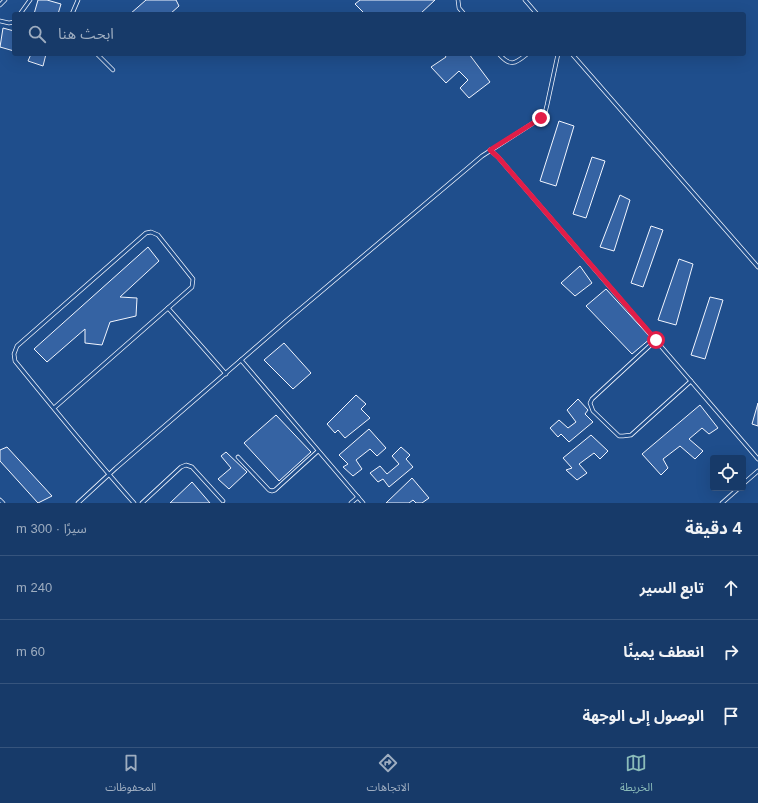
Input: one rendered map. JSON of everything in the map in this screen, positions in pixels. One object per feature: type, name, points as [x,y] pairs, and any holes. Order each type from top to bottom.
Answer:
[{"type":"lane","points":[[0,5],[5,0]]},
{"type":"lane","points":[[21,12],[30,0]]},
{"type":"lane","points":[[73,12],[78,0]]},
{"type":"lane","points":[[458,0],[459,8],[462,12]]},
{"type":"lane","points":[[525,0],[535,12]]},
{"type":"lane","points":[[0,21],[12,22]]},
{"type":"lane","points":[[99,56],[113,70]]},
{"type":"lane","points":[[501,56],[504,60],[510,63],[517,62],[524,56]]},
{"type":"lane","points":[[78,503],[241,360],[476,161],[490,150],[541,118],[545,113],[558,56]]},
{"type":"lane","points":[[574,56],[758,268]]},
{"type":"lane","points":[[490,150],[498,157],[758,459]]},
{"type":"lane","points":[[54,408],[192,287],[193,279],[158,235],[151,232],[146,233],[17,346],[14,354],[15,361],[109,475],[134,503]]},
{"type":"lane","points":[[168,308],[226,374]]},
{"type":"lane","points":[[656,340],[592,398],[590,403],[593,411],[619,436],[631,435],[691,381]]},
{"type":"lane","points":[[241,360],[363,503]]},
{"type":"lane","points":[[238,457],[269,490],[272,491],[275,490],[318,451]]},
{"type":"lane","points":[[142,503],[181,467],[186,465],[192,467],[223,501]]},
{"type":"lane","points":[[746,481],[758,471]]},
{"type":"lane","points":[[722,503],[736,491]]},
{"type":"lane","points":[[352,503],[358,497]]},
{"type":"lane","points":[[0,500],[3,503]]},
{"type":"building","points":[[38,0],[47,0],[61,4],[59,12],[35,12]]},
{"type":"building","points":[[146,0],[176,0],[179,6],[172,12],[132,12]]},
{"type":"building","points":[[360,0],[435,0],[422,12],[363,12],[355,4]]},
{"type":"building","points":[[3,28],[12,30],[12,50],[0,47]]},
{"type":"building","points":[[30,56],[46,56],[43,66],[28,61]]},
{"type":"building","points":[[445,56],[470,56],[490,82],[469,98],[460,88],[468,80],[459,71],[446,83],[431,67]]},
{"type":"building","points":[[559,121],[574,126],[556,186],[540,181]]},
{"type":"building","points":[[592,157],[605,161],[586,218],[573,214]]},
{"type":"building","points":[[620,195],[630,200],[614,251],[600,247]]},
{"type":"building","points":[[651,226],[663,230],[643,287],[631,283]]},
{"type":"building","points":[[148,247],[159,261],[120,297],[137,298],[136,316],[110,322],[102,345],[85,343],[85,329],[47,362],[34,349]]},
{"type":"building","points":[[679,259],[693,264],[676,325],[658,320]]},
{"type":"building","points":[[580,266],[592,283],[575,296],[561,283]]},
{"type":"building","points":[[606,289],[651,338],[632,354],[586,306]]},
{"type":"building","points":[[710,297],[723,300],[705,359],[691,355]]},
{"type":"building","points":[[284,343],[311,373],[293,389],[264,360]]},
{"type":"building","points":[[356,395],[366,404],[361,409],[370,418],[345,438],[338,430],[335,433],[327,424]]},
{"type":"building","points":[[578,399],[588,410],[585,414],[593,422],[569,442],[561,434],[558,437],[550,428],[559,420],[568,428],[576,422],[567,410]]},
{"type":"building","points":[[758,403],[758,426],[752,424]]},
{"type":"building","points":[[700,405],[718,428],[709,434],[702,428],[689,439],[703,451],[695,459],[680,446],[663,459],[668,468],[661,475],[642,454]]},
{"type":"building","points":[[276,415],[311,452],[279,481],[244,443]]},
{"type":"building","points":[[369,429],[386,448],[377,456],[370,449],[356,460],[362,469],[353,476],[343,467],[348,464],[339,455]]},
{"type":"building","points":[[591,435],[608,451],[600,459],[594,453],[579,464],[587,473],[577,480],[566,470],[572,468],[563,458]]},
{"type":"building","points":[[7,447],[52,496],[38,503],[0,461],[0,450]]},
{"type":"building","points":[[401,447],[410,455],[406,459],[413,467],[389,487],[383,479],[378,482],[370,473],[380,466],[387,474],[399,464],[392,456]]},
{"type":"building","points":[[226,452],[247,472],[229,489],[218,479],[231,468],[221,456]]},
{"type":"building","points":[[412,478],[429,498],[422,503],[416,503],[413,500],[409,503],[386,503]]},
{"type":"building","points":[[192,482],[210,503],[170,503]]},
{"type":"route","points":[[541,118],[490,150],[498,157],[656,340]]}]
